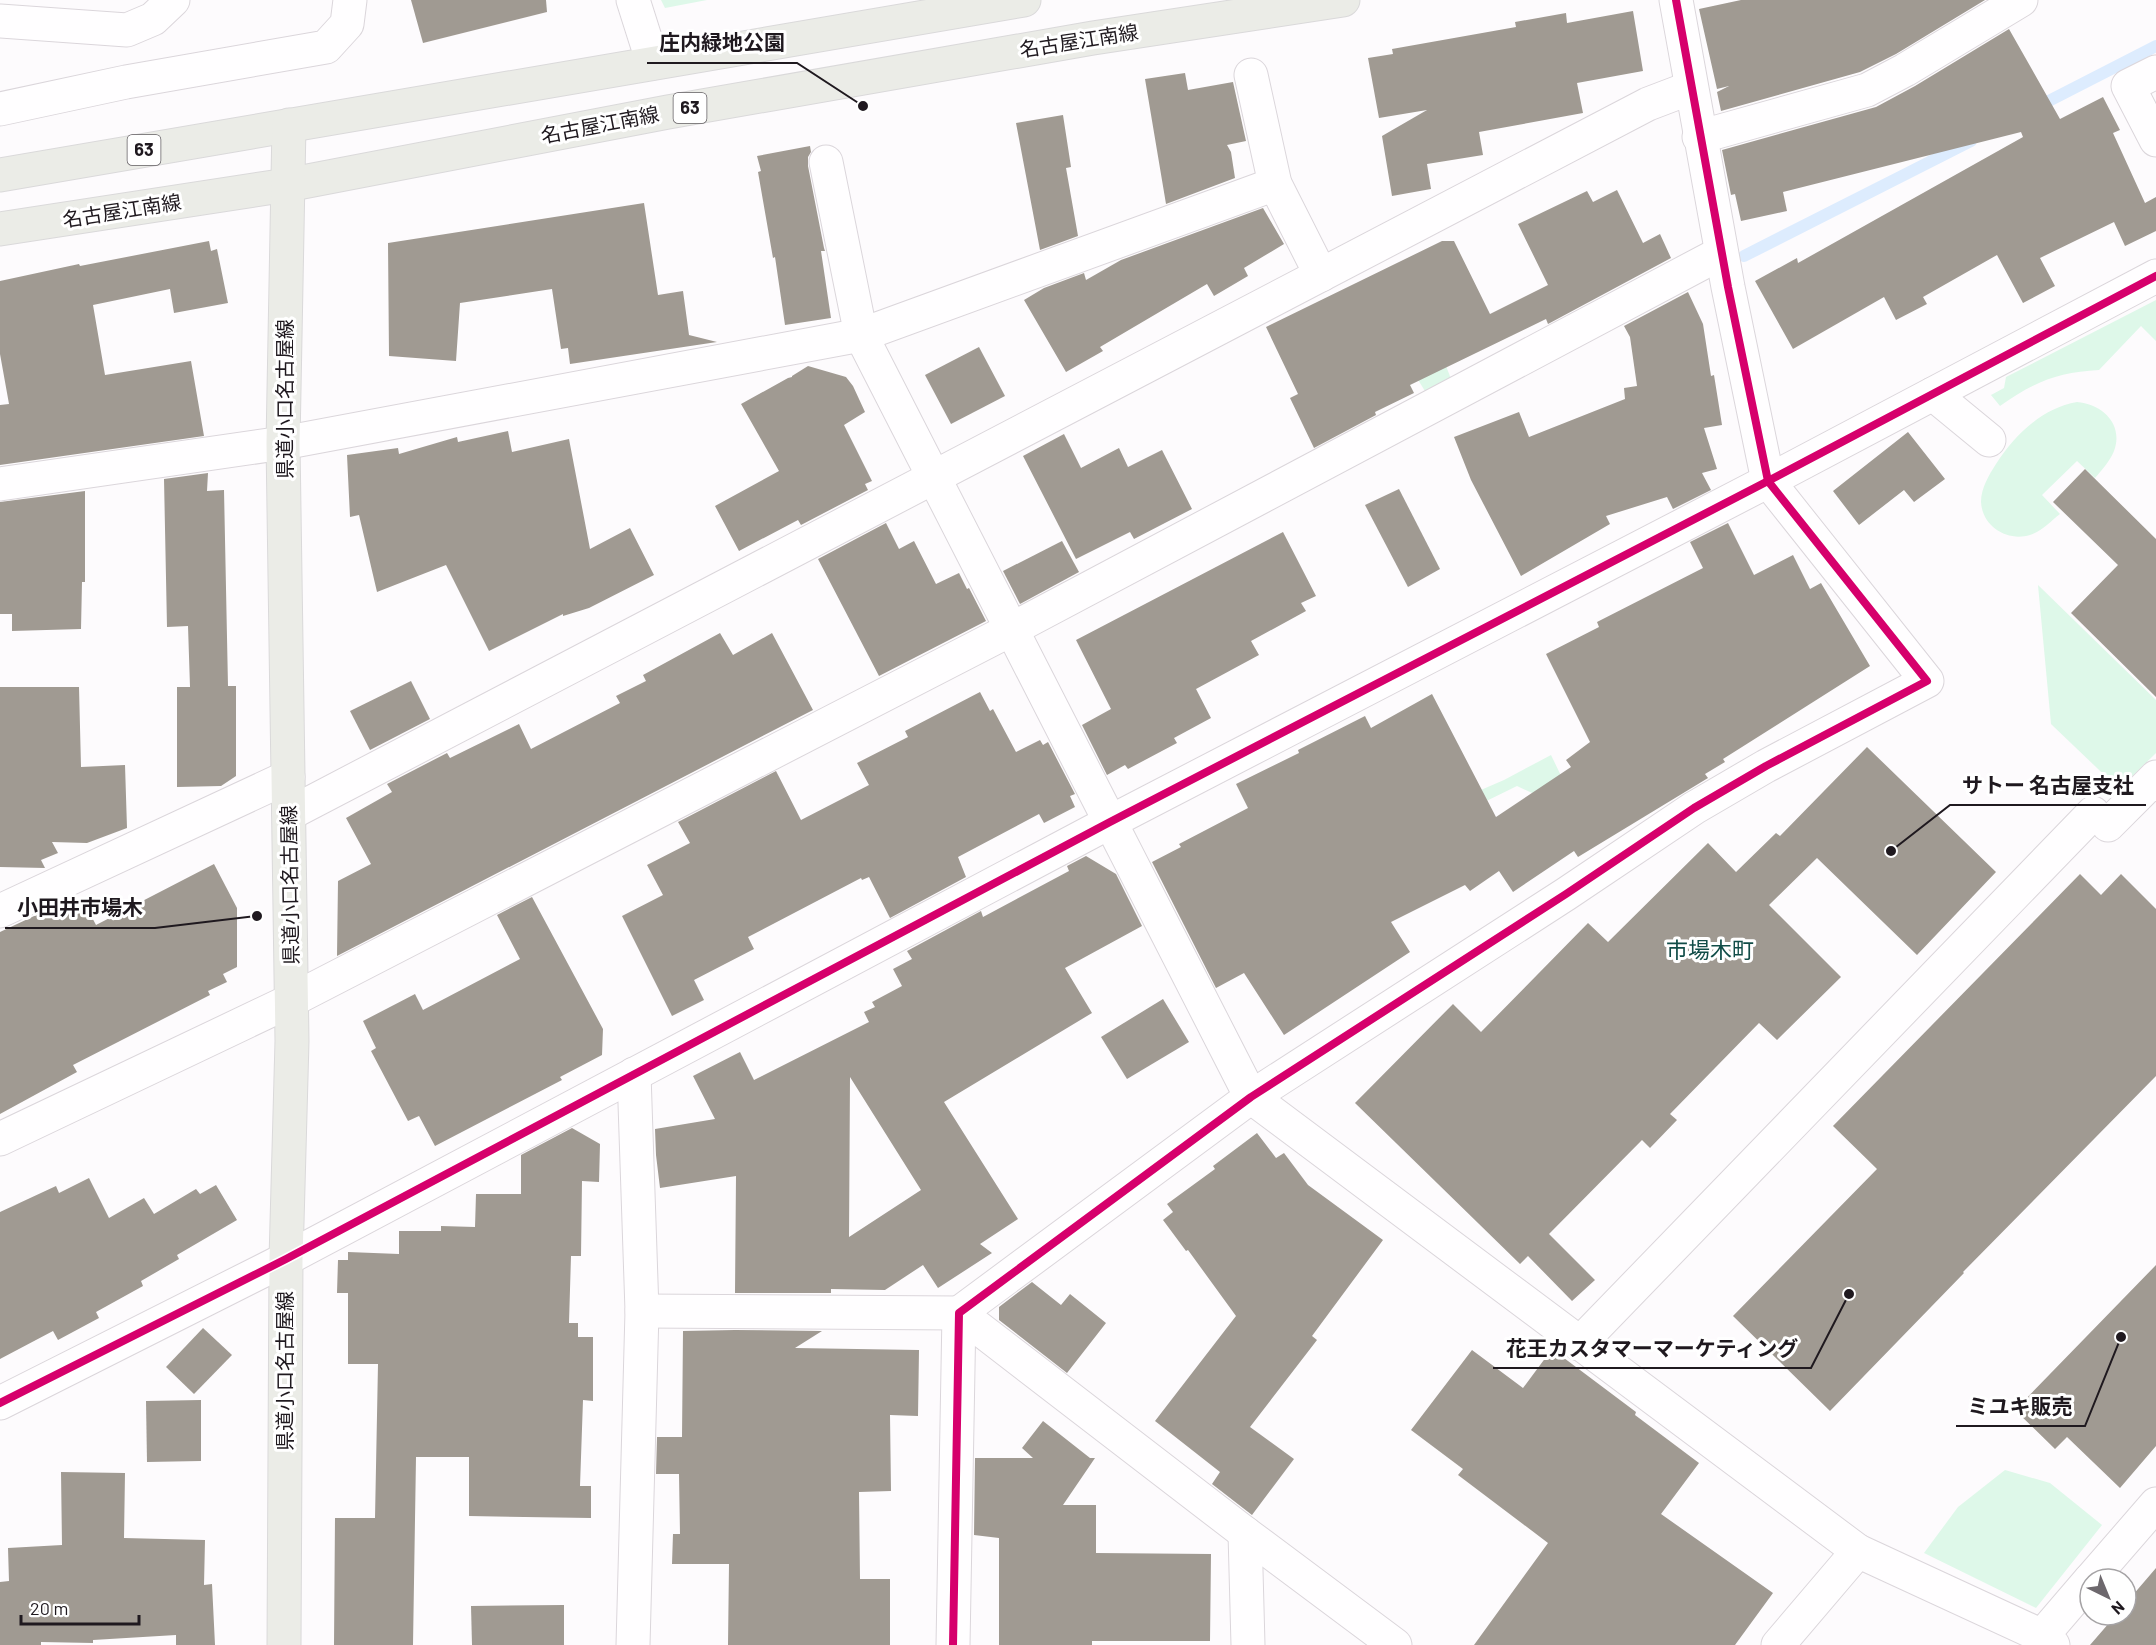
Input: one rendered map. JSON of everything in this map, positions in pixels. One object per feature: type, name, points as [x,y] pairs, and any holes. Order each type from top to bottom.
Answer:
[{"type":"main road","name":"63","points":[[0,175],[1024,0]]},
{"type":"main road","name":"名古屋江南線","points":[[0,229],[287,185],[668,112],[1093,38],[1343,0]]},
{"type":"main road","name":"県道小口名古屋線","points":[[284,1645],[285,1259],[292,1000],[283,443],[289,125]]},
{"type":"street","points":[[0,21],[127,30],[153,19],[173,0]]},
{"type":"street","points":[[0,109],[126,82],[327,47],[347,24],[350,0]]},
{"type":"street","points":[[633,0],[653,63]]},
{"type":"street","points":[[642,1311],[959,1313],[1251,1097],[1566,894],[1694,808],[1766,766],[1927,681],[1768,481],[1721,253],[1676,0]]},
{"type":"street","points":[[1699,137],[1867,90],[1905,70],[2021,0]]},
{"type":"street","points":[[2156,72],[2128,86],[2156,140]]},
{"type":"street","points":[[1251,75],[1275,184],[1321,275]]},
{"type":"street","points":[[289,814],[1648,104],[1690,88]]},
{"type":"street","points":[[826,162],[861,335],[1251,1097],[1858,1551],[2047,1640],[2078,1597]]},
{"type":"street","points":[[0,484],[283,443],[861,335],[1275,184]]},
{"type":"street","points":[[0,1139],[292,1000],[1012,629],[1721,253]]},
{"type":"street","points":[[0,1403],[285,1259],[1110,822],[1768,481],[2156,276]]},
{"type":"street","points":[[1933,394],[1989,440]]},
{"type":"street","points":[[0,911],[288,777]]},
{"type":"street","points":[[1579,1344],[2101,819],[2156,777]]},
{"type":"street","points":[[633,1645],[642,1311],[634,1074]]},
{"type":"street","points":[[959,1313],[1395,1645]]},
{"type":"street","points":[[953,1645],[959,1313]]},
{"type":"street","points":[[2101,1567],[2156,1504]]},
{"type":"street","points":[[1245,1533],[1248,1645]]},
{"type":"street","points":[[1778,1645],[1858,1551]]},
{"type":"green space","points":[[661,0],[707,0],[665,8]]},
{"type":"green space","points":[[2156,300],[2156,341],[2141,326],[2099,370],[2071,373],[2047,380],[2000,406],[1991,395],[2004,388],[2006,377]]},
{"type":"green space","points":[[1439,348],[1453,384],[1428,396],[1409,365]]},
{"type":"green space","points":[[2077,402],[2102,411],[2113,424],[2116,441],[2114,451],[2106,465],[2095,478],[2077,461],[2042,495],[2060,514],[2038,531],[2021,537],[1997,530],[1982,511],[1981,502],[1984,487],[1993,468],[2030,424],[2052,410]]},
{"type":"green space","points":[[2038,585],[2156,700],[2156,753],[2119,789],[2051,724]]},
{"type":"green space","points":[[1551,755],[1580,815],[1517,786],[1468,810],[1460,799],[1504,780]]},
{"type":"green space","points":[[2005,1470],[2050,1483],[2102,1525],[2036,1608],[1924,1553],[1958,1507]]},
{"type":"building","points":[[411,0],[546,0],[547,12],[423,43]]},
{"type":"building","points":[[1741,0],[1985,0],[1896,54],[1860,72],[1721,111],[1717,92],[1729,86],[1717,89],[1699,9]]},
{"type":"building","points":[[1633,11],[1643,71],[1577,83],[1583,113],[1479,132],[1483,155],[1427,164],[1431,189],[1392,196],[1382,136],[1427,110],[1379,118],[1368,58],[1393,54],[1392,49],[1516,27],[1515,22],[1566,13],[1567,23]]},
{"type":"building","points":[[2009,29],[2060,119],[2103,97],[2120,130],[2113,133],[2145,203],[2156,197],[2156,231],[2125,246],[2114,222],[2040,258],[2055,286],[2023,303],[1997,255],[1923,297],[1927,304],[1896,320],[1884,297],[1793,349],[1755,281],[1797,258],[1798,263],[2023,137],[2021,132],[1783,192],[1787,211],[1741,221],[1735,194],[1731,195],[1722,150],[1876,107]]},
{"type":"building","points":[[1185,73],[1188,90],[1233,82],[1246,141],[1227,145],[1231,152],[1235,178],[1166,204],[1145,79]]},
{"type":"building","points":[[1063,115],[1071,167],[1066,168],[1078,236],[1040,250],[1016,123]]},
{"type":"building","points":[[810,146],[808,166],[825,251],[821,251],[831,318],[785,325],[757,156]]},
{"type":"building","points":[[1617,190],[1643,243],[1660,234],[1671,258],[1548,324],[1546,319],[1410,385],[1414,393],[1375,412],[1376,415],[1314,448],[1290,398],[1298,394],[1266,327],[1442,241],[1454,241],[1490,314],[1548,285],[1518,224],[1587,191],[1593,202]]},
{"type":"building","points":[[644,203],[658,295],[683,291],[689,335],[717,342],[570,364],[568,348],[561,349],[552,289],[460,303],[456,361],[389,356],[388,243]]},
{"type":"building","points":[[1263,208],[1284,244],[1244,268],[1248,276],[1214,296],[1207,284],[1100,347],[1103,351],[1066,372],[1024,300],[1044,288],[1084,273],[1086,280],[1121,260]]},
{"type":"building","points":[[209,241],[211,251],[217,249],[228,303],[174,313],[170,289],[93,305],[105,375],[191,361],[204,436],[0,465],[0,405],[9,404],[0,354],[0,281],[79,264],[80,266]]},
{"type":"building","points":[[1688,292],[1703,324],[1722,425],[1704,428],[1717,469],[1702,473],[1711,490],[1673,509],[1667,497],[1606,516],[1610,524],[1521,576],[1471,480],[1454,437],[1519,412],[1529,437],[1625,399],[1624,388],[1637,386],[1630,337],[1624,326]]},
{"type":"building","points":[[979,347],[1005,396],[951,424],[925,375]]},
{"type":"building","points":[[808,366],[846,377],[853,386],[865,412],[844,425],[872,481],[865,484],[868,490],[801,525],[798,520],[739,551],[715,506],[779,471],[741,404]]},
{"type":"building","points":[[508,431],[512,452],[569,439],[590,549],[630,528],[654,575],[589,608],[563,616],[563,614],[489,651],[446,565],[377,592],[359,515],[350,517],[347,455],[398,448],[399,454],[457,437],[458,442]]},
{"type":"building","points":[[1908,432],[1945,479],[1914,502],[1904,490],[1859,525],[1833,491]]},
{"type":"building","points":[[1064,434],[1081,468],[1119,448],[1128,467],[1162,450],[1192,509],[1134,539],[1130,532],[1076,559],[1023,456]]},
{"type":"building","points":[[2085,469],[2156,539],[2156,697],[2071,613],[2118,565],[2053,502]]},
{"type":"building","points":[[208,473],[207,491],[224,490],[228,686],[236,686],[236,776],[221,786],[177,787],[177,687],[190,687],[188,626],[167,627],[164,479]]},
{"type":"building","points":[[1399,489],[1440,569],[1408,587],[1365,505]]},
{"type":"building","points":[[85,491],[85,582],[82,582],[81,629],[12,631],[12,614],[0,614],[0,502]]},
{"type":"building","points":[[886,523],[899,549],[914,541],[936,584],[959,573],[986,621],[879,676],[818,559]]},
{"type":"building","points":[[1728,523],[1754,575],[1793,555],[1810,589],[1821,583],[1870,666],[1723,759],[1725,762],[1705,774],[1708,778],[1578,857],[1574,851],[1513,892],[1499,871],[1470,891],[1465,885],[1391,922],[1410,952],[1284,1035],[1244,973],[1216,988],[1152,862],[1181,847],[1179,844],[1248,808],[1236,784],[1299,753],[1298,750],[1365,716],[1371,728],[1432,694],[1496,817],[1571,767],[1566,760],[1590,742],[1546,654],[1599,627],[1597,622],[1703,568],[1690,542]]},
{"type":"building","points":[[1283,532],[1316,596],[1301,603],[1306,611],[1251,641],[1259,655],[1196,689],[1211,718],[1174,738],[1177,743],[1128,769],[1125,765],[1107,775],[1082,725],[1111,709],[1076,640]]},
{"type":"building","points":[[1062,541],[1079,572],[1020,604],[1003,571]]},
{"type":"building","points":[[720,633],[733,655],[772,633],[813,710],[337,956],[338,881],[371,864],[346,818],[392,792],[387,784],[447,753],[450,758],[519,724],[531,749],[620,703],[616,696],[646,681],[643,675]]},
{"type":"building","points":[[411,681],[430,719],[370,750],[350,711]]},
{"type":"building","points":[[0,687],[79,687],[81,767],[125,765],[127,828],[87,843],[52,842],[58,853],[41,860],[45,868],[0,867]]},
{"type":"building","points":[[980,692],[990,711],[993,709],[1016,752],[1040,740],[1043,745],[1048,742],[1075,794],[1070,796],[1075,807],[1044,823],[1039,814],[958,857],[966,877],[890,918],[869,877],[862,880],[861,878],[748,937],[754,949],[694,980],[704,1000],[672,1016],[622,916],[663,895],[647,865],[690,843],[678,822],[776,771],[801,820],[869,785],[857,763],[908,737],[905,731]]},
{"type":"building","points":[[1867,747],[1996,872],[1917,955],[1817,858],[1769,905],[1841,977],[1777,1040],[1759,1023],[1670,1114],[1677,1120],[1650,1148],[1642,1140],[1549,1234],[1595,1280],[1572,1301],[1528,1256],[1520,1264],[1355,1103],[1453,1004],[1481,1032],[1588,923],[1608,942],[1708,843],[1736,872],[1776,833],[1780,836]]},
{"type":"building","points":[[1086,856],[1116,874],[1142,926],[1065,968],[1092,1013],[944,1102],[1018,1219],[980,1244],[992,1253],[938,1288],[923,1265],[885,1290],[831,1289],[831,1293],[735,1293],[736,1176],[660,1188],[655,1129],[715,1119],[693,1076],[740,1052],[754,1080],[869,1022],[864,1012],[875,1007],[872,1002],[902,986],[893,969],[912,959],[907,951],[981,911],[983,917],[1069,871],[1067,866]],"holes":[[[850,1077],[921,1190],[849,1237]]]},
{"type":"building","points":[[214,864],[237,908],[237,967],[223,974],[227,982],[208,991],[210,995],[73,1065],[77,1072],[0,1114],[0,932],[64,902],[72,917],[87,908],[96,925]]},
{"type":"building","points":[[2080,874],[2101,895],[2121,874],[2156,909],[2156,1076],[1830,1411],[1733,1316],[1877,1169],[1833,1126]]},
{"type":"building","points":[[532,897],[603,1029],[602,1055],[560,1077],[562,1080],[435,1146],[419,1116],[408,1121],[371,1051],[376,1048],[363,1021],[415,994],[423,1010],[520,959],[497,915]]},
{"type":"building","points":[[1163,999],[1189,1042],[1127,1079],[1101,1037]]},
{"type":"building","points":[[572,1128],[600,1144],[599,1182],[582,1181],[581,1256],[571,1256],[569,1323],[578,1323],[578,1337],[593,1337],[593,1401],[583,1400],[580,1486],[591,1486],[591,1518],[469,1516],[469,1457],[416,1457],[413,1645],[334,1645],[335,1518],[375,1518],[378,1364],[348,1364],[348,1293],[337,1293],[338,1260],[348,1260],[348,1252],[399,1254],[399,1231],[441,1231],[441,1226],[475,1227],[476,1194],[521,1194],[521,1155]]},
{"type":"building","points":[[1257,1133],[1276,1158],[1284,1153],[1308,1185],[1383,1240],[1312,1336],[1317,1340],[1250,1427],[1294,1459],[1252,1515],[1212,1484],[1220,1472],[1155,1421],[1236,1316],[1163,1220],[1173,1212],[1167,1204],[1215,1169],[1213,1166]]},
{"type":"building","points":[[89,1178],[109,1218],[144,1198],[154,1214],[196,1189],[200,1194],[216,1185],[237,1220],[177,1255],[179,1259],[141,1281],[143,1286],[96,1312],[99,1318],[58,1340],[53,1331],[0,1359],[0,1212],[56,1186],[59,1193]]},
{"type":"building","points":[[2156,1265],[2156,1446],[2120,1488],[2067,1437],[2055,1449],[2015,1410]]},
{"type":"building","points":[[1032,1282],[1061,1305],[1070,1294],[1106,1323],[1067,1373],[999,1320],[999,1307]]},
{"type":"building","points":[[203,1328],[232,1355],[194,1394],[166,1367]]},
{"type":"building","points":[[683,1331],[822,1331],[795,1348],[919,1350],[918,1416],[890,1415],[891,1491],[859,1492],[860,1579],[890,1579],[890,1645],[728,1645],[729,1564],[672,1564],[673,1534],[680,1534],[679,1474],[656,1474],[657,1437],[682,1437]]},
{"type":"building","points":[[1552,1349],[1699,1463],[1661,1514],[1773,1593],[1735,1645],[1474,1645],[1548,1543],[1458,1475],[1463,1469],[1411,1430],[1472,1350],[1523,1388]]},
{"type":"building","points":[[201,1400],[201,1461],[147,1462],[146,1401]]},
{"type":"building","points":[[1043,1421],[1090,1458],[1095,1458],[1063,1505],[1096,1505],[1096,1553],[1211,1554],[1210,1641],[1092,1641],[1092,1645],[999,1645],[999,1538],[974,1535],[975,1458],[1033,1458],[1022,1448]]},
{"type":"building","points":[[61,1472],[125,1473],[124,1538],[205,1540],[204,1585],[212,1584],[215,1645],[176,1645],[176,1635],[93,1640],[93,1643],[41,1642],[41,1645],[0,1645],[0,1582],[9,1581],[8,1548],[62,1545]]},
{"type":"building","points":[[2156,1568],[2156,1645],[2090,1645],[2106,1627],[2138,1627],[2138,1589]]},
{"type":"building","points":[[564,1605],[564,1645],[472,1645],[471,1606]]},
{"type":"waterway","points":[[2037,107],[2156,46]]},
{"type":"waterway","points":[[1744,256],[1971,141]]},
{"type":"cycle path","points":[[953,1645],[959,1313],[1251,1097],[1566,894],[1694,808],[1766,766],[1927,681],[1768,481],[1728,287],[1676,0]]},
{"type":"cycle path","points":[[0,1403],[286,1259],[1110,822],[1768,481],[2156,276]]},
{"type":"place","name":"庄内緑地公園","points":[[863,106]]},
{"type":"place","name":"サトー 名古屋支社","points":[[1891,851]]},
{"type":"place","name":"小田井市場木","points":[[257,916]]},
{"type":"place","name":"花王カスタマーマーケティング","points":[[1849,1294]]},
{"type":"place","name":"ミユキ販売","points":[[2121,1337]]},
{"type":"district","name":"市場木町","points":[[1710,950]]}]
